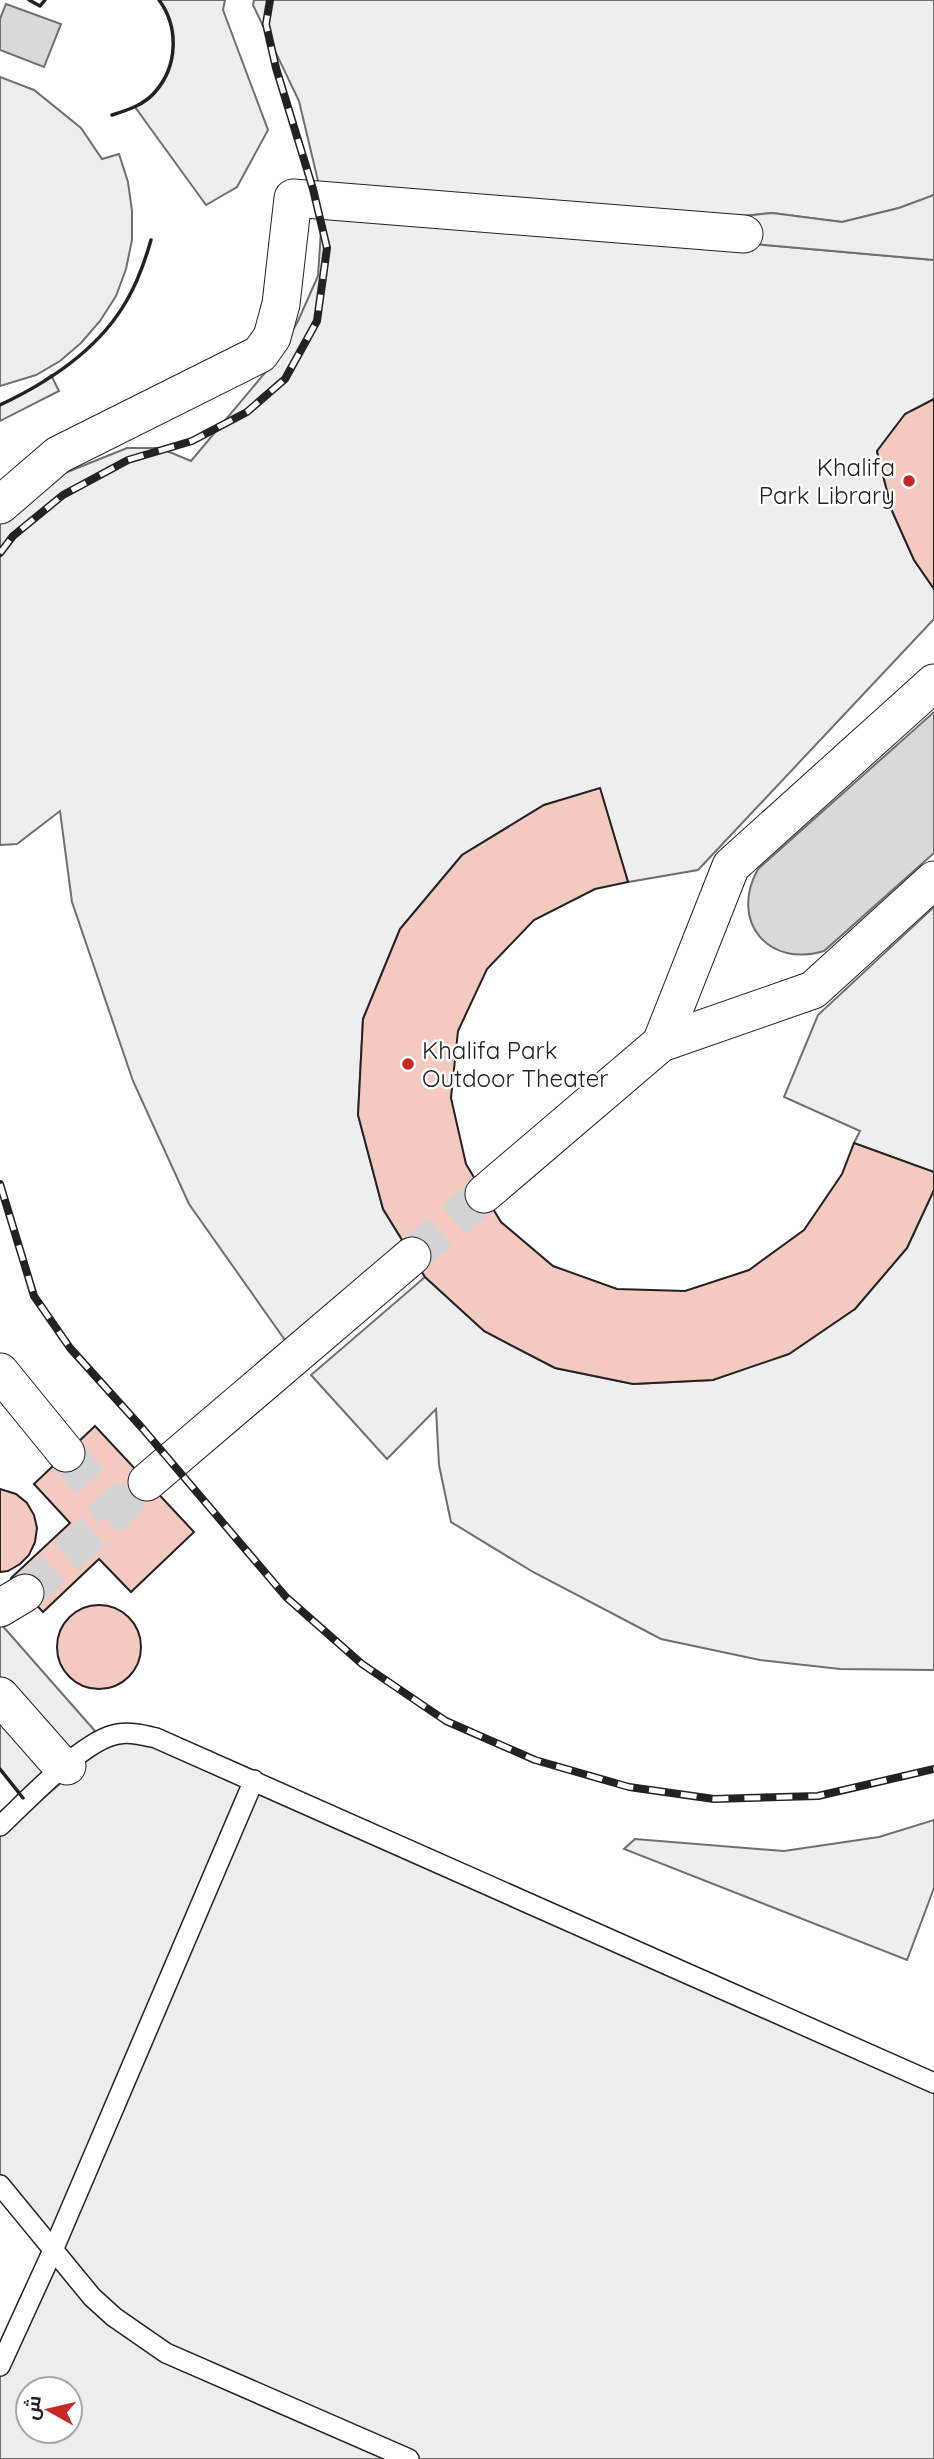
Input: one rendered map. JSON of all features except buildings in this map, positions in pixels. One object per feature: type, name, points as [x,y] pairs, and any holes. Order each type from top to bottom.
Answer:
[{"type":"street","points":[[0,505],[58,455],[260,354],[272,337],[281,304],[293,198],[744,234]]},
{"type":"street","points":[[661,1043],[731,866],[934,683]]},
{"type":"street","points":[[484,1194],[661,1043],[813,990],[934,880]]},
{"type":"street","points":[[148,1482],[412,1256]]},
{"type":"street","points":[[0,1372],[66,1453]]},
{"type":"street","points":[[0,1696],[59,1763],[67,1766]]},
{"type":"lane","points":[[0,1826],[81,1751],[98,1740],[118,1734],[137,1734],[174,1744],[934,2083]]},
{"type":"lane","points":[[0,2366],[54,2248],[254,1780]]},
{"type":"lane","points":[[0,2185],[92,2297],[114,2318],[166,2353],[409,2459]]},
{"type":"shaded area","points":[[159,0],[225,0],[223,10],[268,130],[237,187],[206,205],[135,107],[154,94],[162,84],[171,60],[173,35],[166,11]]},
{"type":"shaded area","points":[[254,0],[934,0],[934,195],[899,208],[842,222],[772,213],[744,216],[319,185],[299,101],[253,5]]},
{"type":"shaded area","points":[[6,4],[61,24],[44,67],[0,50],[0,19]]},
{"type":"shaded area","points":[[0,77],[34,90],[81,128],[102,159],[119,154],[128,182],[132,240],[126,269],[116,296],[81,343],[60,361],[36,375],[0,386]]},
{"type":"shaded area","points":[[934,195],[934,260],[743,243],[744,216],[772,213],[842,222],[899,208]]},
{"type":"shaded area","points":[[322,215],[743,243],[934,260],[934,399],[877,452],[892,511],[914,560],[934,589],[934,619],[698,870],[628,882],[600,789],[544,805],[462,855],[400,929],[363,1019],[358,1115],[383,1209],[402,1240],[287,1343],[189,1204],[133,1081],[72,902],[60,811],[17,844],[0,845],[0,519],[60,475],[127,448],[160,448],[191,461],[274,362],[298,321],[318,276]]},
{"type":"shaded area","points":[[51,375],[59,391],[0,421],[0,405],[37,386]]},
{"type":"shaded area","points":[[934,712],[934,853],[824,951],[786,953],[771,946],[759,936],[751,922],[748,906],[750,888],[758,869]]},
{"type":"shaded area","points":[[934,907],[934,1172],[854,1143],[860,1131],[784,1097],[818,1015]]},
{"type":"shaded area","points":[[934,1190],[934,1670],[840,1669],[760,1660],[661,1639],[533,1572],[451,1522],[439,1465],[436,1409],[387,1459],[311,1375],[425,1277],[484,1331],[555,1368],[633,1384],[713,1380],[855,1309],[907,1248]]},
{"type":"shaded area","points":[[0,1623],[95,1731],[22,1795],[0,1770]]},
{"type":"shaded area","points":[[118,1734],[137,1734],[934,2082],[934,2459],[0,2459],[0,2365],[54,2248],[0,2185],[0,1835]]},
{"type":"shaded area","points":[[934,1820],[934,1888],[907,1960],[624,1849],[635,1839],[784,1851],[879,1837]]},
{"type":"tunnel","points":[[412,1256],[484,1194]]},
{"type":"tunnel","points":[[66,1453],[113,1511]]},
{"type":"tunnel","points":[[25,1593],[147,1482]]},
{"type":"railway","points":[[0,553],[13,536],[63,495],[128,460],[192,441],[247,412],[285,379],[317,321],[327,248],[313,189],[276,68],[266,24],[270,0]]},
{"type":"railway","points":[[0,1184],[34,1296],[70,1348],[286,1597],[362,1664],[446,1721],[535,1760],[629,1787],[714,1799],[818,1796],[934,1769]]},
{"type":"wall","points":[[29,0],[40,6],[45,0]]},
{"type":"wall","points":[[112,115],[146,100],[163,82],[168,70],[172,59],[173,34],[166,11],[159,0]]},
{"type":"wall","points":[[0,405],[55,374],[103,333],[131,293],[151,240]]},
{"type":"wall","points":[[0,1769],[23,1798]]},
{"type":"place","name":"Khalifa Park Library","points":[[909,481]]},
{"type":"place","name":"Khalifa Park Outdoor Theater","points":[[408,1064]]}]
